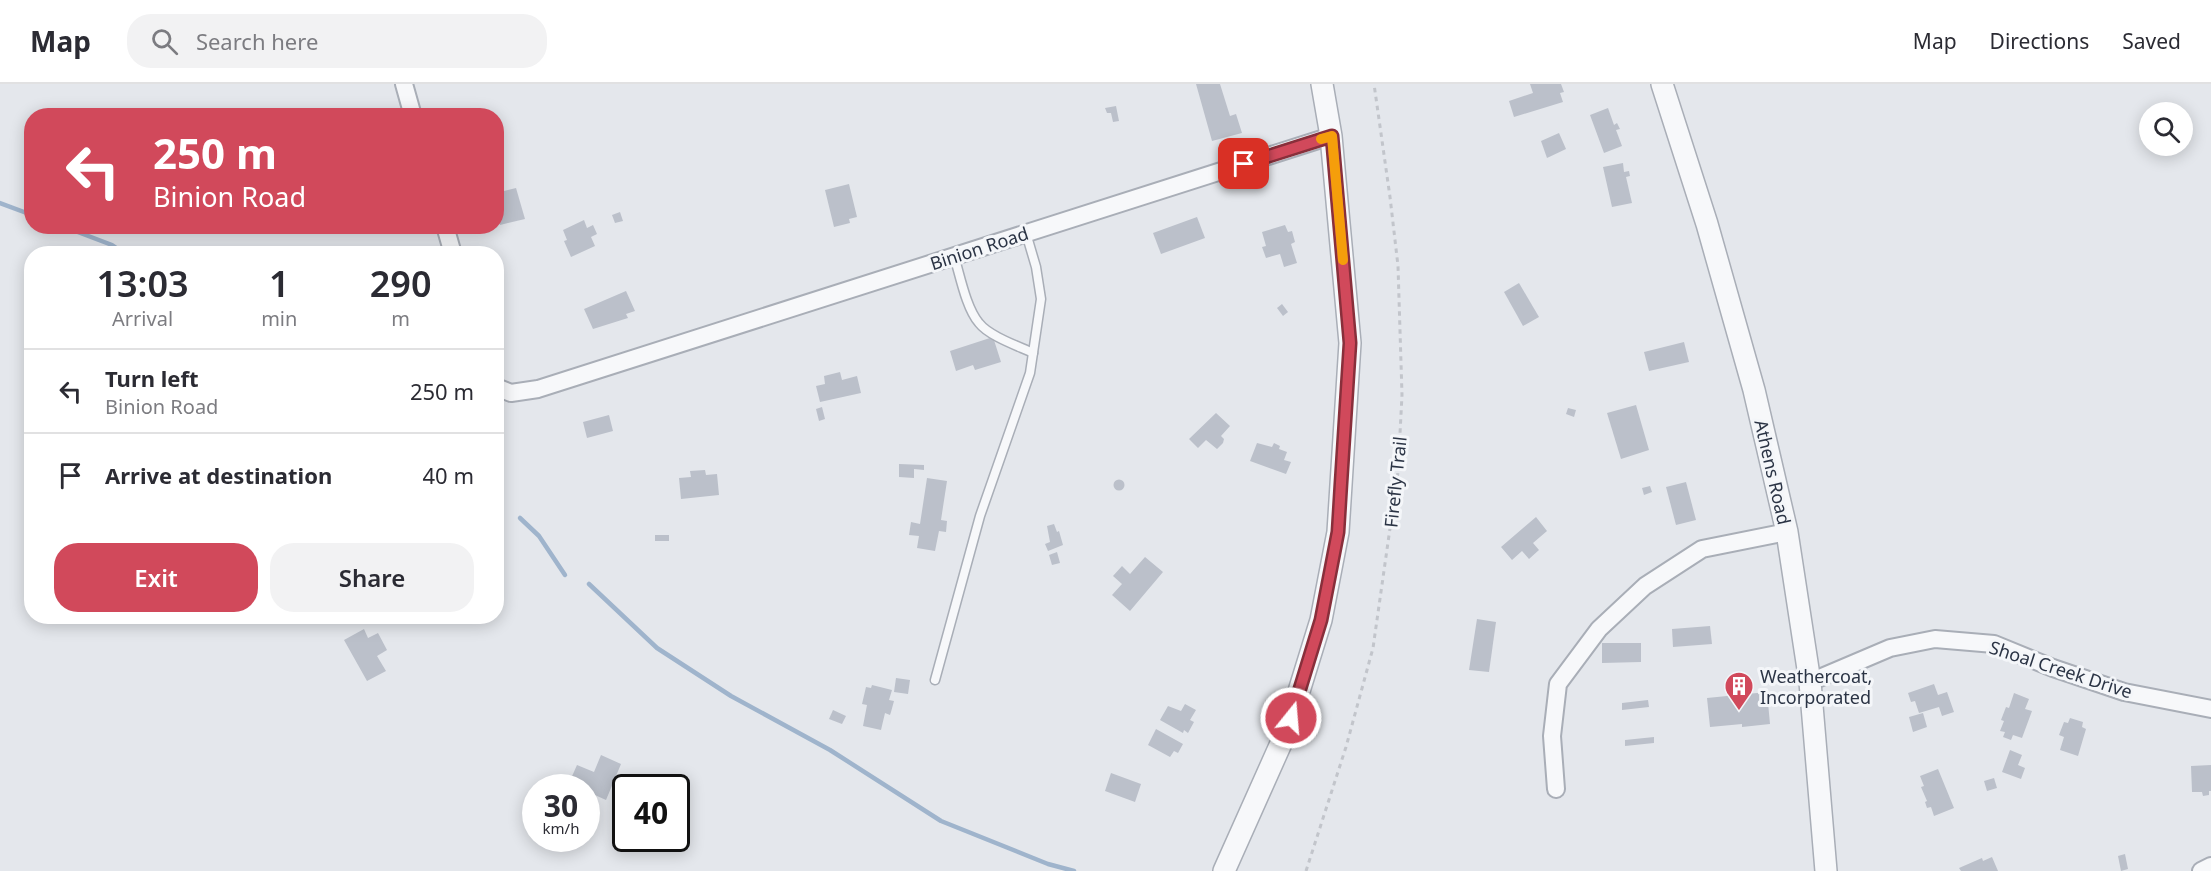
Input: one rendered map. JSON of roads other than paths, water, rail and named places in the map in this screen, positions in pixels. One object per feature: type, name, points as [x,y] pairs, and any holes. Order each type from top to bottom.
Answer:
[{"type":"street","points":[[404,84],[411,108]]},
{"type":"street","points":[[1224,871],[1287,730],[1321,620],[1338,532],[1350,343],[1332,136],[1322,84]]},
{"type":"street","name":"Athens Road","points":[[1662,84],[1707,224],[1754,390],[1787,532],[1810,682],[1826,871]]},
{"type":"street","name":"Binion Road","points":[[504,390],[511,393],[530,390],[1332,136]]},
{"type":"street","points":[[1556,789],[1552,736],[1558,684],[1599,629],[1645,586],[1702,549],[1787,532]]},
{"type":"street","name":"Shoal Creek Drive","points":[[1810,682],[1890,648],[1935,639],[1994,644],[2053,668],[2124,692],[2211,709]]},
{"type":"street","points":[[2201,871],[2211,866]]},
{"type":"lane","points":[[935,680],[980,516],[1030,373],[1041,299],[1036,267],[1026,233]]},
{"type":"lane","points":[[954,256],[969,305],[979,324],[995,335],[1033,353]]},
{"type":"waterway","points":[[0,203],[24,212]]},
{"type":"waterway","points":[[83,234],[113,246]]},
{"type":"waterway","points":[[520,518],[539,536],[565,575]]},
{"type":"waterway","points":[[589,584],[657,648],[731,696],[830,750],[941,821],[1048,864],[1074,871]]},
{"type":"place","name":"Weathercoat, Incorporated","points":[[1739,712]]}]
